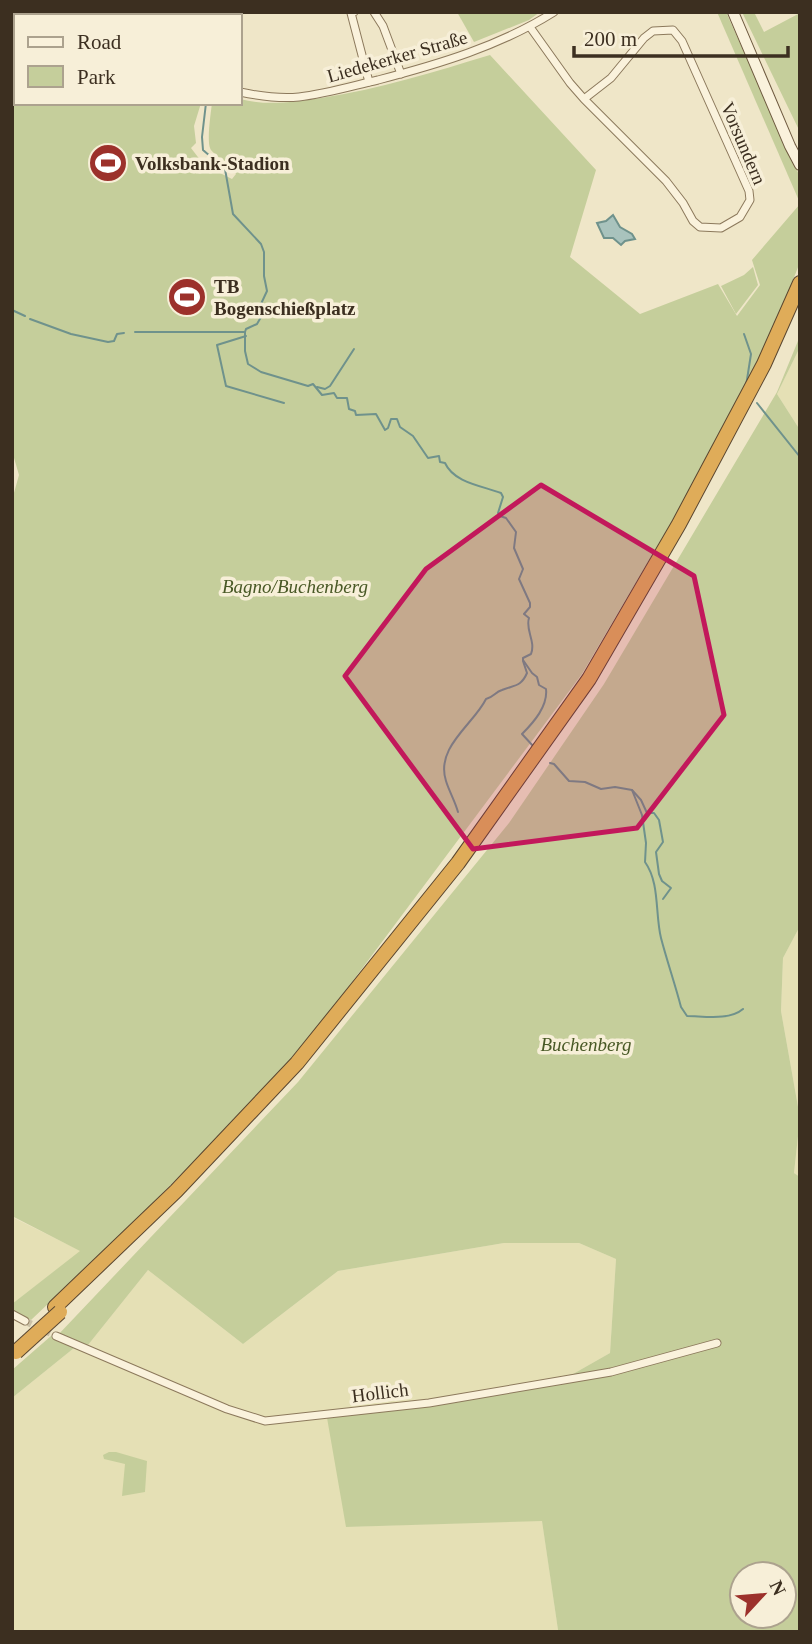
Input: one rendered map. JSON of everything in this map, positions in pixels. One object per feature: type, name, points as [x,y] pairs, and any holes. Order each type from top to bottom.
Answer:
[{"type":"highway","points":[[57,1310],[176,1191],[297,1063],[458,863],[589,679],[685,512],[764,364],[800,283]]},
{"type":"highway","points":[[13,1351],[182,1195],[301,1068],[391,962],[463,867],[595,682],[692,515],[772,367],[800,303]]},
{"type":"main road","points":[[733,12],[800,165]]},
{"type":"street","points":[[354,12],[351,13],[369,82]]},
{"type":"street","points":[[374,12],[383,26],[401,74]]},
{"type":"street","name":"Liedekerker Straße","points":[[242,92],[260,96],[299,97],[401,74],[452,59],[530,27],[554,12]]},
{"type":"street","name":"Vorsundern","points":[[530,27],[570,83],[584,99],[666,181],[693,221],[700,227],[721,228],[740,217],[750,200],[749,191],[682,41],[673,30],[653,31],[611,78],[584,99]]},
{"type":"street","points":[[12,1314],[25,1321]]},
{"type":"street","name":"Hollich","points":[[56,1336],[227,1409],[265,1421],[429,1403],[611,1372],[717,1343]]},
{"type":"highlighted area","points":[[541,485],[694,576],[724,715],[637,828],[473,849],[345,676],[426,569]]},
{"type":"shaded area","points":[[800,347],[800,430],[777,394]]},
{"type":"shaded area","points":[[800,926],[800,1118],[781,1011],[783,958]]},
{"type":"shaded area","points":[[800,1118],[800,1177],[794,1173]]},
{"type":"shaded area","points":[[12,1217],[81,1251],[12,1304]]},
{"type":"shaded area","points":[[504,1243],[579,1243],[616,1259],[610,1353],[573,1374],[429,1403],[346,1527],[542,1520],[558,1630],[12,1632],[12,1398],[74,1348],[88,1345],[148,1270],[243,1344],[338,1271]]},
{"type":"green space","name":"Bagno/Buchenberg","points":[[12,12],[120,14],[14,14],[14,105],[200,105],[194,126],[196,143],[191,148],[204,165],[232,179],[236,174],[234,170],[211,150],[209,127],[212,105],[242,105],[242,99],[280,103],[321,98],[385,85],[490,55],[596,170],[570,257],[640,314],[718,284],[737,316],[760,285],[752,260],[800,204],[800,262],[773,332],[725,431],[582,674],[293,1061],[127,1229],[31,1320],[12,1310],[12,1304],[80,1251],[12,1216],[12,500],[19,475],[12,451]]},
{"type":"green space","points":[[457,12],[540,12],[529,20],[474,42]]},
{"type":"green space","points":[[717,12],[726,12],[800,177],[800,203]]},
{"type":"green space","points":[[742,12],[754,12],[764,32],[800,13],[800,132]]},
{"type":"green space","points":[[753,267],[758,285],[736,314],[721,286],[744,275]]},
{"type":"green space","name":"Buchenberg","points":[[800,336],[800,347],[777,394],[800,430],[800,926],[783,958],[781,1011],[800,1118],[794,1173],[800,1177],[800,1632],[536,1632],[558,1630],[542,1521],[346,1527],[326,1412],[429,1403],[573,1374],[610,1353],[616,1259],[579,1243],[504,1243],[338,1271],[243,1344],[148,1270],[88,1345],[57,1336],[298,1082],[509,823],[604,684],[777,392]]},
{"type":"green space","points":[[51,1336],[74,1348],[12,1398],[12,1370]]},
{"type":"green space","points":[[109,1452],[147,1461],[145,1492],[122,1496],[125,1464],[104,1459],[103,1455]]},
{"type":"water","points":[[613,215],[620,227],[635,239],[625,241],[621,245],[613,238],[604,238],[597,223],[606,221]]},
{"type":"waterway","points":[[206,105],[203,150],[225,169],[233,214],[261,244],[264,252],[267,291],[260,306],[261,317],[257,324],[245,332],[248,364],[261,372],[308,386],[313,384],[322,395],[334,393],[337,398],[347,398],[349,409],[355,411],[356,415],[376,414],[385,430],[391,419],[397,419],[400,427],[413,436],[428,458],[439,456],[440,462],[445,463],[455,475],[501,493],[503,497],[498,513],[506,518],[516,532],[514,548],[523,569],[519,579],[530,603],[524,614],[529,618],[532,649],[531,654],[523,660],[537,677],[539,685],[546,689],[542,708],[522,734],[534,747]]},
{"type":"waterway","points":[[12,310],[25,316]]},
{"type":"waterway","points":[[30,319],[71,334],[108,342],[114,341],[117,334],[124,333]]},
{"type":"waterway","points":[[135,332],[245,332]]},
{"type":"waterway","points":[[744,334],[751,354],[746,386]]},
{"type":"waterway","points":[[246,336],[217,345],[226,386],[284,403]]},
{"type":"waterway","points":[[317,387],[325,389],[330,386],[354,349]]},
{"type":"waterway","points":[[757,403],[800,457]]},
{"type":"waterway","points":[[458,812],[446,781],[446,757],[457,737],[486,699],[522,681],[527,673],[523,661]]},
{"type":"waterway","points":[[550,763],[569,781],[585,782],[601,789],[615,787],[632,790],[642,815],[646,843],[645,862],[653,879],[661,938],[681,1007],[687,1016],[723,1016],[743,1009]]},
{"type":"waterway","points":[[632,790],[647,813],[654,813],[659,820],[663,842],[656,852],[659,874],[662,881],[671,888],[663,899]]},
{"type":"tunnel","points":[[25,1321],[56,1336]]},
{"type":"place","name":"Volksbank-Stadion","points":[[108,163]]},
{"type":"place","name":"TB Bogenschießplatz","points":[[187,297]]}]
